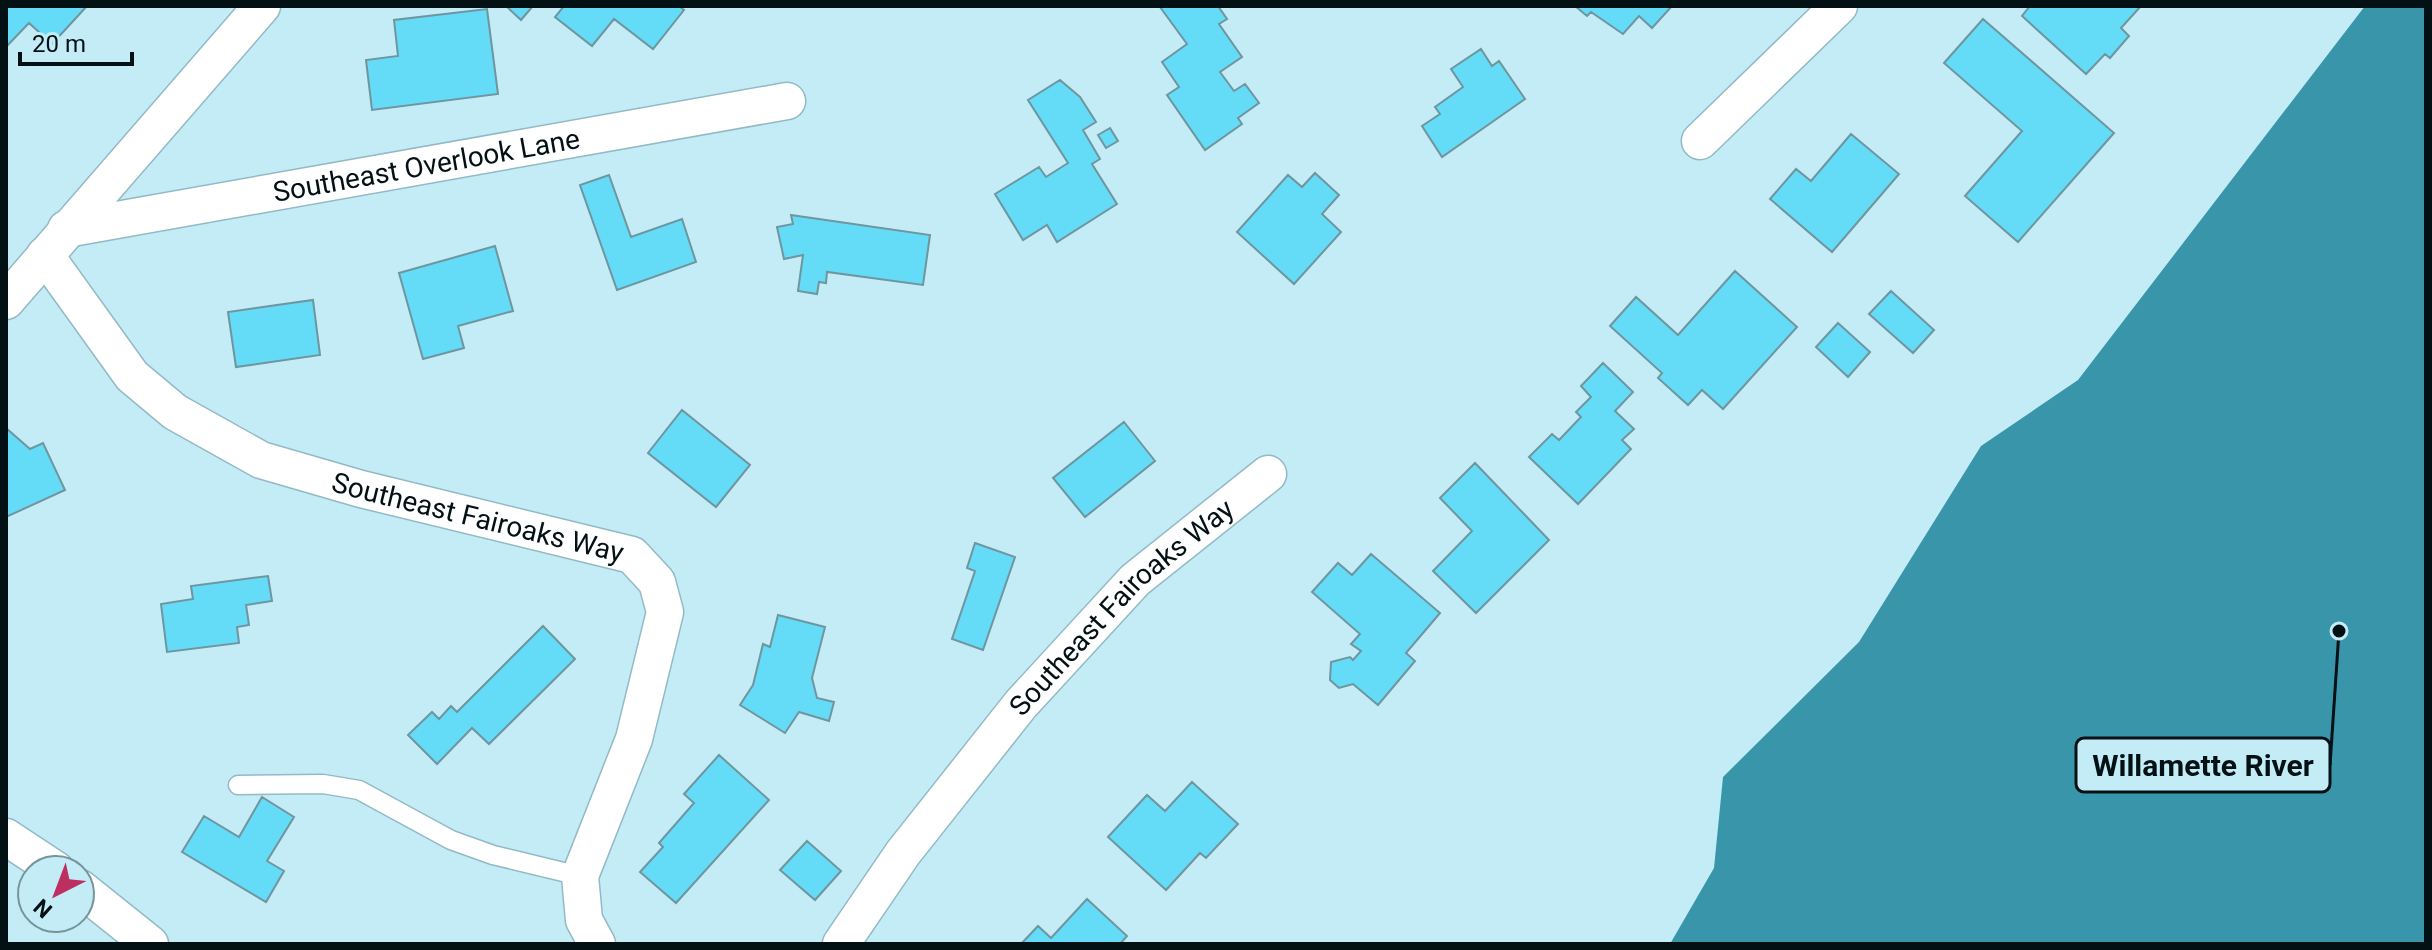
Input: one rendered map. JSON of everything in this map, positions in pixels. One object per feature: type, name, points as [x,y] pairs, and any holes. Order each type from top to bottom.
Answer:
[{"type":"street","points":[[6,301],[262,6]]},
{"type":"street","points":[[1700,141],[1839,6]]},
{"type":"street","name":"Southeast Overlook Lane","points":[[56,242],[787,101]]},
{"type":"street","name":"Southeast Fairoaks Way","points":[[56,242],[132,376],[175,412],[261,460],[361,489],[632,555],[657,582],[665,612],[634,739],[580,876],[584,920],[597,944]]},
{"type":"street","name":"Southeast Fairoaks Way","points":[[841,944],[903,853],[1021,704],[1135,580],[1268,474]]},
{"type":"street","points":[[6,837],[32,854]]},
{"type":"street","points":[[96,901],[150,944]]},
{"type":"lane","points":[[238,785],[323,784],[359,790],[451,840],[493,855],[580,876]]},
{"type":"water","points":[[2365,6],[2426,6],[2426,944],[1670,944],[1714,868],[1723,777],[1859,642],[1981,446],[2078,380]]},
{"type":"building","points":[[6,6],[87,6],[52,44],[29,23],[6,47]]},
{"type":"building","points":[[506,6],[533,6],[521,20]]},
{"type":"building","points":[[564,6],[679,6],[684,10],[653,49],[614,19],[592,46],[555,17]]},
{"type":"building","points":[[1218,6],[1227,19],[1219,24],[1242,57],[1220,72],[1234,91],[1245,84],[1259,103],[1238,118],[1242,124],[1205,150],[1167,95],[1179,87],[1162,62],[1187,44],[1160,7]]},
{"type":"building","points":[[1575,6],[1672,6],[1652,28],[1639,16],[1623,34],[1591,12],[1587,16]]},
{"type":"building","points":[[2030,6],[2141,6],[2121,28],[2129,36],[2110,58],[2105,54],[2086,74],[2022,16]]},
{"type":"building","points":[[487,9],[498,94],[372,110],[366,60],[398,56],[394,20]]},
{"type":"building","points":[[1983,19],[2114,133],[2018,242],[1965,196],[2022,131],[1944,63]]},
{"type":"building","points":[[1481,49],[1492,66],[1499,61],[1525,99],[1442,157],[1422,126],[1440,114],[1435,107],[1463,87],[1451,69]]},
{"type":"building","points":[[1060,80],[1080,97],[1096,122],[1083,130],[1100,159],[1092,164],[1117,204],[1057,242],[1047,225],[1023,240],[995,194],[1039,167],[1046,177],[1068,163],[1028,100]]},
{"type":"building","points":[[1110,128],[1118,141],[1106,148],[1098,135]]},
{"type":"building","points":[[1851,134],[1899,174],[1832,252],[1770,199],[1796,169],[1811,181]]},
{"type":"building","points":[[1315,173],[1339,195],[1322,214],[1341,232],[1294,284],[1237,232],[1288,175],[1302,187]]},
{"type":"building","points":[[609,175],[631,237],[682,219],[696,262],[617,290],[580,185]]},
{"type":"building","points":[[791,215],[930,235],[923,285],[827,272],[826,283],[819,282],[817,294],[798,291],[803,255],[784,259],[777,227],[793,224]]},
{"type":"building","points":[[495,246],[513,311],[458,326],[464,348],[423,359],[399,273]]},
{"type":"building","points":[[1735,271],[1797,327],[1723,409],[1702,390],[1688,405],[1658,378],[1662,373],[1610,326],[1636,297],[1678,335]]},
{"type":"building","points":[[1891,291],[1934,330],[1913,353],[1869,314]]},
{"type":"building","points":[[313,300],[320,355],[236,367],[228,312]]},
{"type":"building","points":[[1838,323],[1870,352],[1848,377],[1816,347]]},
{"type":"building","points":[[1603,363],[1633,392],[1615,411],[1634,429],[1622,440],[1631,449],[1578,504],[1529,457],[1552,434],[1559,440],[1581,417],[1576,412],[1591,397],[1581,386]]},
{"type":"building","points":[[682,410],[750,465],[716,507],[648,453]]},
{"type":"building","points":[[1124,422],[1155,461],[1085,517],[1053,478]]},
{"type":"building","points":[[6,428],[30,449],[43,443],[65,490],[6,517]]},
{"type":"building","points":[[1475,463],[1549,540],[1476,613],[1433,571],[1472,531],[1440,498]]},
{"type":"building","points":[[975,543],[1015,557],[983,650],[952,639],[975,571],[967,568]]},
{"type":"building","points":[[1371,554],[1440,613],[1406,653],[1415,661],[1378,705],[1353,684],[1339,688],[1330,680],[1331,662],[1350,657],[1353,660],[1361,651],[1351,644],[1360,634],[1312,592],[1338,563],[1352,575]]},
{"type":"building","points":[[268,576],[272,601],[246,605],[249,625],[237,627],[239,643],[167,652],[161,604],[193,599],[191,586]]},
{"type":"building","points":[[778,615],[825,627],[812,678],[817,698],[834,702],[829,721],[799,712],[785,733],[740,705],[753,685],[763,644],[770,647]]},
{"type":"building","points":[[543,626],[575,659],[489,744],[472,728],[437,764],[408,735],[432,712],[439,719],[451,706],[457,712]]},
{"type":"building","points":[[719,755],[769,800],[676,903],[640,872],[663,847],[659,843],[694,803],[684,794]]},
{"type":"building","points":[[1192,782],[1238,824],[1206,858],[1200,853],[1166,890],[1108,837],[1147,795],[1165,811]]},
{"type":"building","points":[[262,797],[294,817],[267,861],[284,871],[266,902],[182,852],[204,816],[239,837]]},
{"type":"building","points":[[807,841],[841,871],[815,900],[780,870]]},
{"type":"building","points":[[1087,899],[1127,936],[1120,944],[1021,944],[1038,926],[1051,938]]},
{"type":"place","name":"Willamette River","points":[[2339,631]]}]
